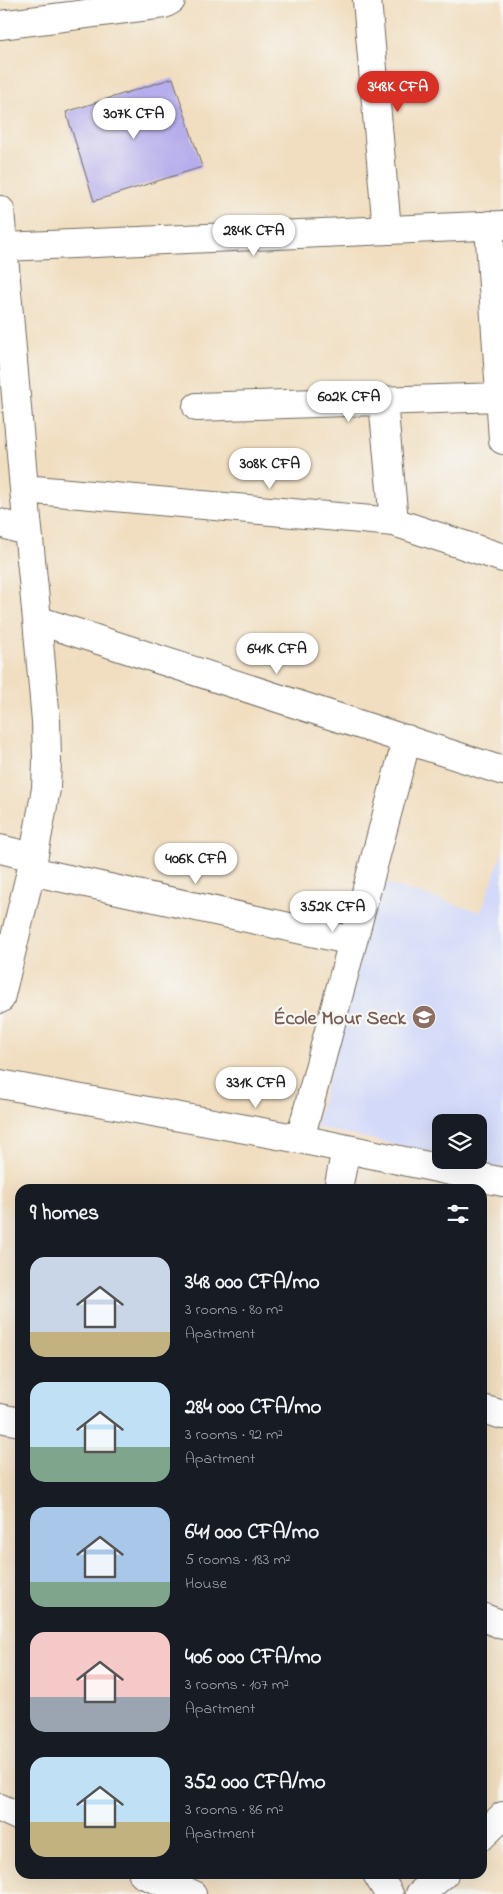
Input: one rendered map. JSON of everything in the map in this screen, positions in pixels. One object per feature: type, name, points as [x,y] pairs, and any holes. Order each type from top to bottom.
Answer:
[{"type":"street","points":[[0,25],[164,4],[171,0]]},
{"type":"street","points":[[367,0],[387,230]]},
{"type":"street","points":[[0,210],[46,721],[47,760],[46,790],[32,864],[0,999]]},
{"type":"street","points":[[4,246],[496,225],[500,397],[503,440]]},
{"type":"street","points":[[196,407],[500,397]]},
{"type":"street","points":[[383,401],[394,522]]},
{"type":"street","points":[[24,489],[394,522],[503,558]]},
{"type":"street","points":[[0,523],[28,532]]},
{"type":"street","points":[[37,620],[503,771]]},
{"type":"street","points":[[300,1139],[407,740]]},
{"type":"street","points":[[0,850],[32,864],[353,941]]},
{"type":"street","points":[[0,1084],[300,1139],[503,1182]]},
{"type":"street","points":[[339,1184],[346,1149]]},
{"type":"street","points":[[487,1410],[503,1415]]},
{"type":"street","points":[[0,1418],[15,1421]]},
{"type":"street","points":[[487,1618],[503,1625]]},
{"type":"street","points":[[0,1808],[15,1815]]},
{"type":"street","points":[[487,1831],[503,1816]]},
{"type":"street","points":[[162,1879],[188,1886]]},
{"type":"street","points":[[380,1879],[389,1894]]},
{"type":"street","points":[[420,1894],[438,1879]]},
{"type":"shaded area","name":"École Mour Seck","points":[[503,850],[503,1168],[487,1165],[487,1114],[432,1114],[432,1153],[315,1127],[380,882],[481,912]]},
{"type":"building","points":[[173,78],[202,167],[94,201],[66,112]]},
{"type":"place","name":"École Mour Seck","points":[[424,1017]]}]
